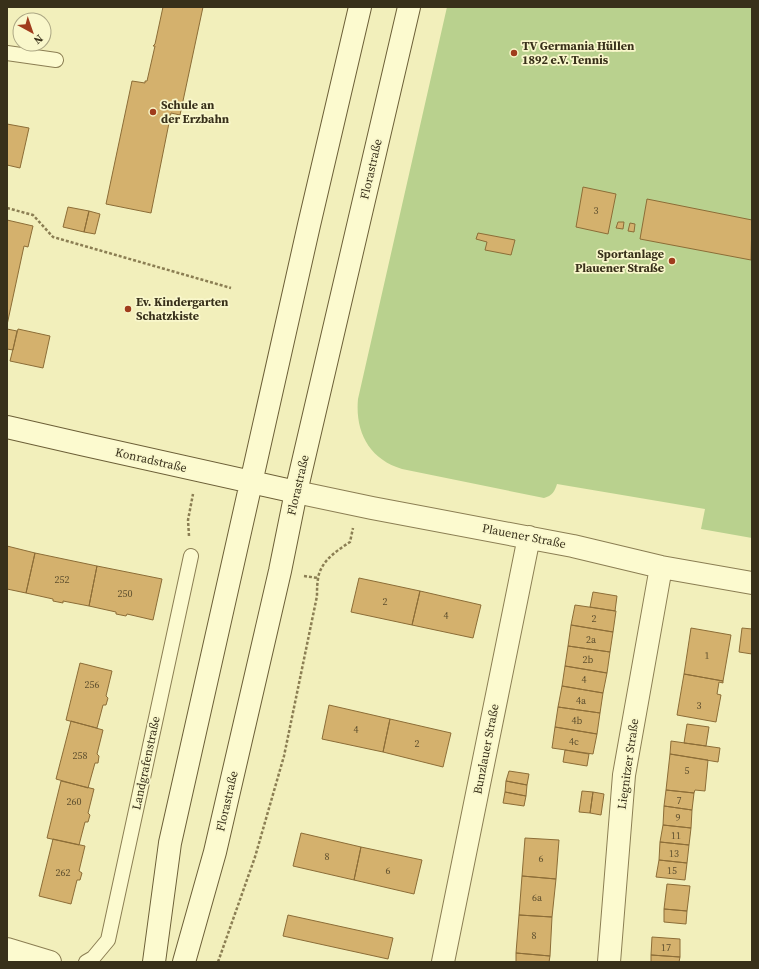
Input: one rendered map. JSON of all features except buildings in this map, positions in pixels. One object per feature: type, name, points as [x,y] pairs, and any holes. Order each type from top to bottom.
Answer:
[{"type":"main road","points":[[154,962],[170,843],[360,7]]},
{"type":"main road","name":"Florastraße","points":[[184,962],[215,852],[280,571],[296,492],[409,7]]},
{"type":"main road","name":"Konradstraße","points":[[7,427],[296,492]]},
{"type":"main road","name":"Plauener Straße","points":[[296,492],[596,550],[661,567],[752,583]]},
{"type":"main road","name":"Bunzlauer Straße","points":[[443,962],[529,537]]},
{"type":"main road","name":"Liegnitzer Straße","points":[[609,962],[624,775],[661,567]]},
{"type":"main road","points":[[7,949],[50,962]]},
{"type":"lane","points":[[7,53],[56,60]]},
{"type":"lane","name":"Landgrafenstraße","points":[[86,962],[93,958],[108,940],[191,556]]},
{"type":"path","points":[[7,208],[34,215],[53,237],[231,288]]},
{"type":"path","points":[[218,962],[256,857],[284,756],[317,596],[318,578],[325,562],[337,550],[350,542],[358,505]]},
{"type":"green space","name":"Sportanlage Plauener Straße","points":[[447,7],[752,7],[752,538],[701,529],[705,509],[557,484],[553,493],[544,498],[402,469],[381,458],[366,443],[359,422],[358,399]]},
{"type":"place","name":"TV Germania Hüllen 1892 e.V. Tennis","points":[[514,53]]},
{"type":"place","name":"Schule an der Erzbahn","points":[[153,112]]},
{"type":"place","name":"Sportanlage Plauener Straße","points":[[672,261]]},
{"type":"place","name":"Ev. Kindergarten Schatzkiste","points":[[128,309]]}]
